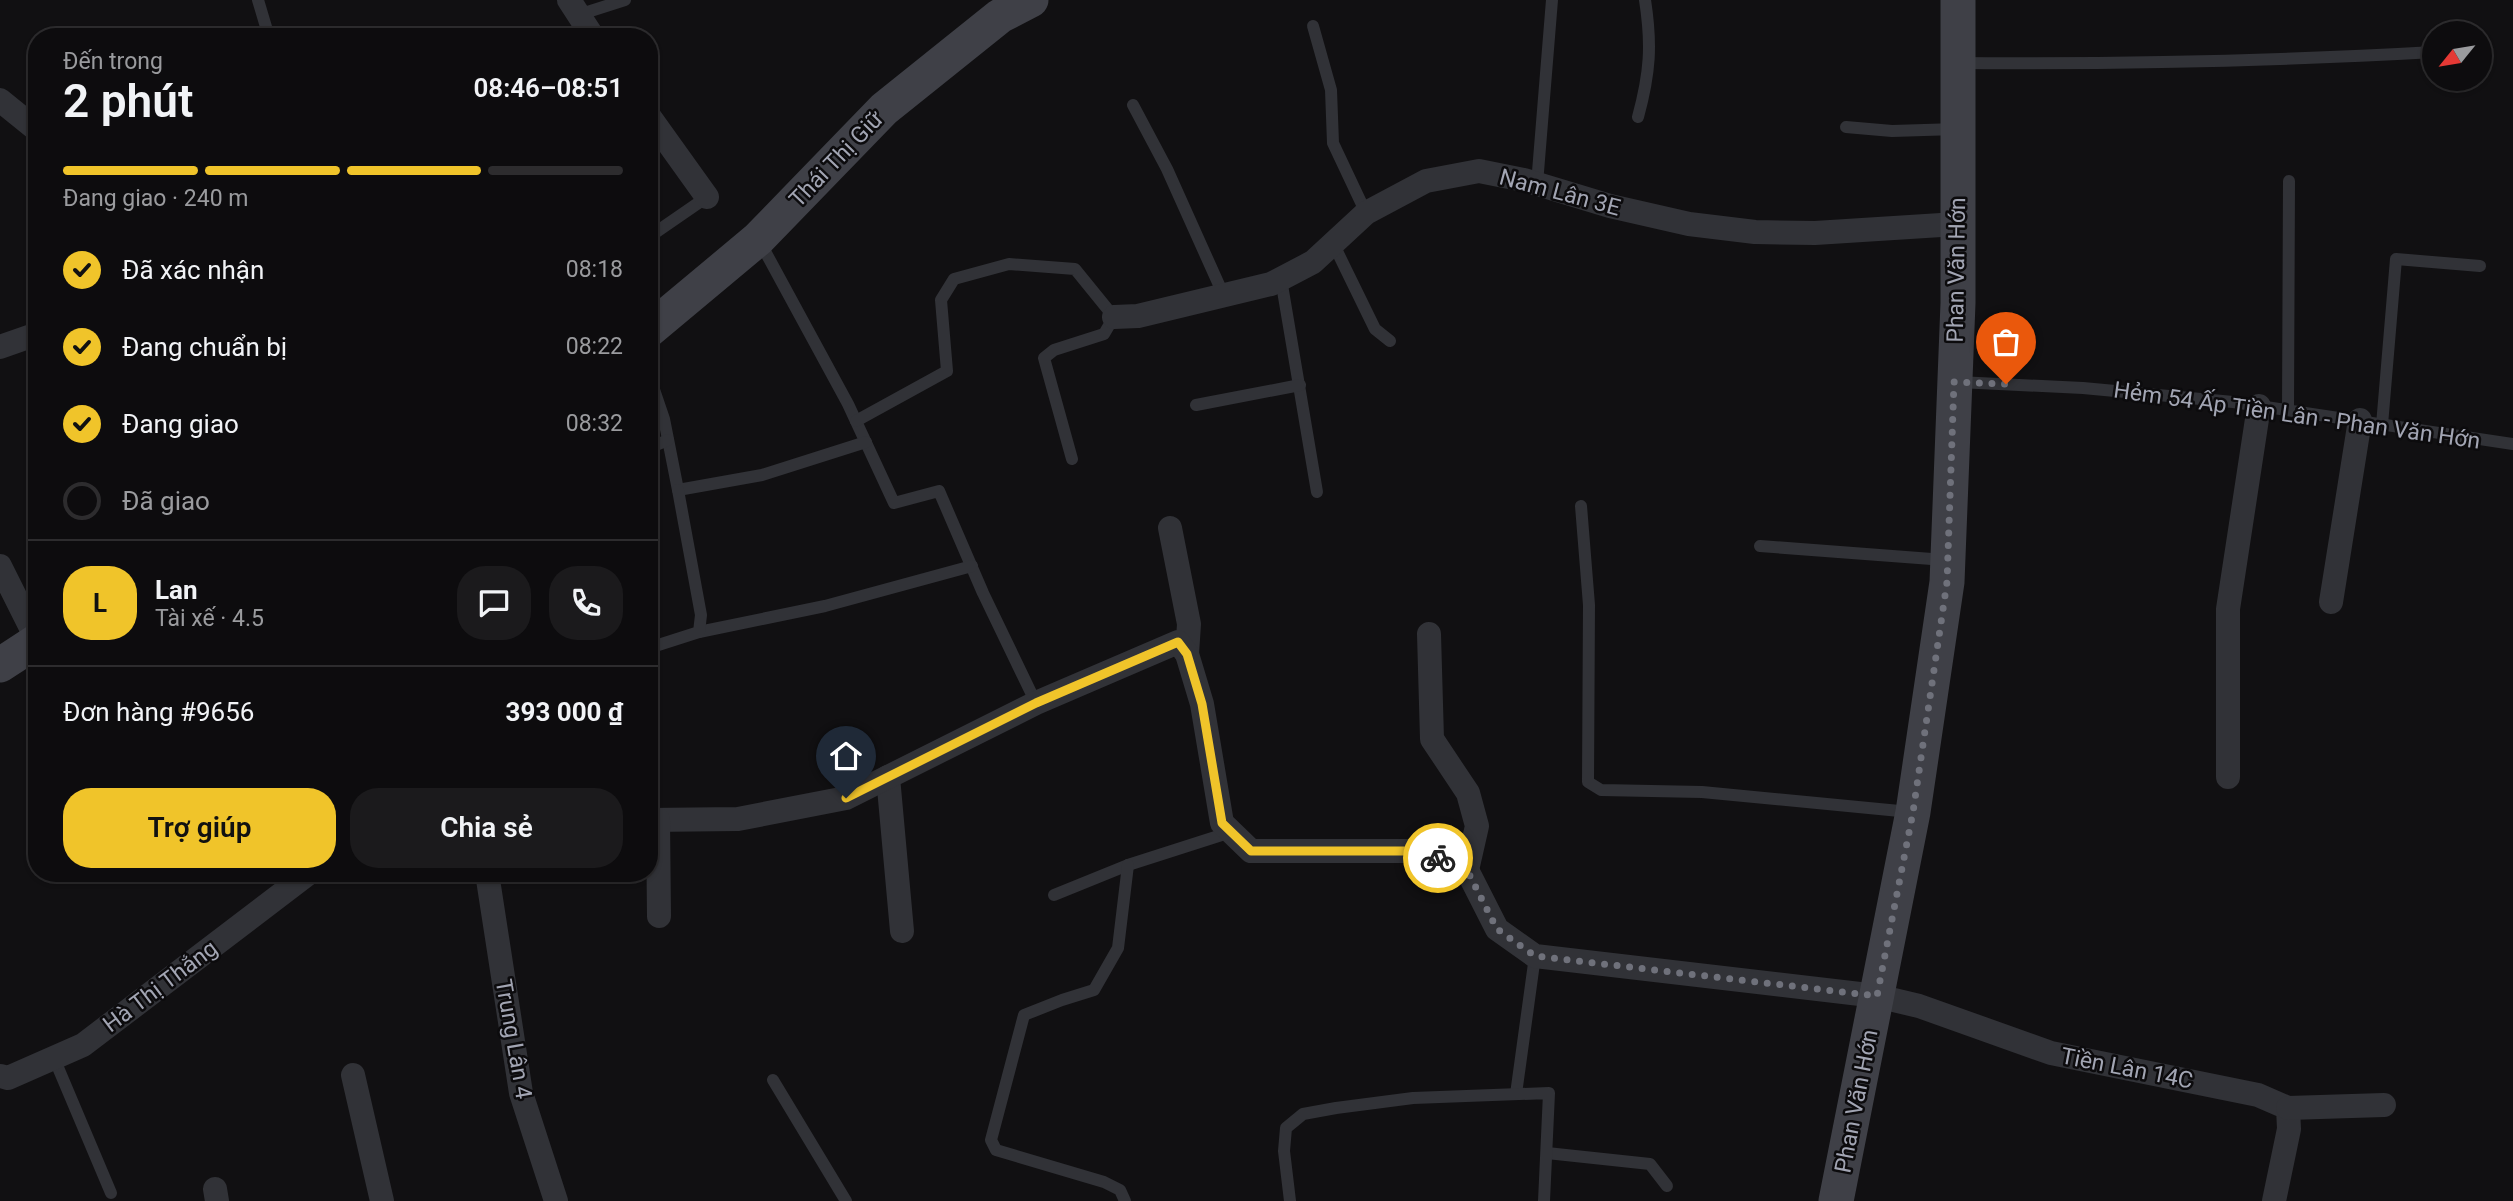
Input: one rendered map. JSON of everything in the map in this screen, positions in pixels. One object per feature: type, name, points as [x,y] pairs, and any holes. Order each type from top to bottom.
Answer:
[{"type":"main road","name":"Thái Thị Giữ","points":[[658,322],[758,239],[884,109],[1000,16],[1031,0]]},
{"type":"main road","name":"Phan Văn Hớn","points":[[1836,1201],[1913,812],[1947,582],[1958,303],[1958,0]]},
{"type":"main road","points":[[0,665],[28,647]]},
{"type":"street","points":[[573,8],[587,28]]},
{"type":"street","points":[[0,100],[28,123]]},
{"type":"street","points":[[658,129],[707,197]]},
{"type":"street","name":"Nam Lân 3E","points":[[1114,317],[1138,316],[1271,284],[1313,262],[1366,213],[1426,181],[1479,171],[1537,184],[1609,206],[1689,224],[1755,232],[1815,233],[1958,224]]},
{"type":"street","points":[[0,347],[28,337]]},
{"type":"street","points":[[2228,777],[2228,609],[2259,406]]},
{"type":"street","points":[[2331,602],[2371,422]]},
{"type":"street","points":[[1170,528],[1189,624],[1187,654]]},
{"type":"street","points":[[0,566],[28,623]]},
{"type":"street","points":[[1429,634],[1432,740],[1468,793],[1477,826],[1467,870],[1497,929],[1535,956],[1877,996]]},
{"type":"street","points":[[658,820],[737,819],[846,798],[1036,703],[1178,642],[1187,654],[1202,704],[1222,823],[1251,851],[1420,851],[1467,870]]},
{"type":"street","points":[[888,777],[902,931]]},
{"type":"street","name":"Hà Thị Thắng","points":[[0,1076],[8,1078],[83,1045],[297,882]]},
{"type":"street","name":"Trung Lân 4","points":[[488,882],[521,1093],[556,1201]]},
{"type":"street","points":[[657,882],[659,916]]},
{"type":"street","name":"Tiền Lân 14C","points":[[1877,996],[1919,1006],[2051,1053],[2258,1095],[2288,1108]]},
{"type":"street","points":[[353,1075],[383,1201]]},
{"type":"street","points":[[2274,1201],[2289,1129],[2288,1108],[2385,1105]]},
{"type":"lane","points":[[258,0],[266,28]]},
{"type":"lane","points":[[573,8],[625,0]]},
{"type":"lane","points":[[1537,184],[1552,0]]},
{"type":"lane","points":[[1638,117],[1647,84],[1651,38],[1645,0]]},
{"type":"lane","points":[[1313,26],[1331,90],[1333,142],[1366,213]]},
{"type":"lane","points":[[1957,63],[2267,61],[2422,53]]},
{"type":"lane","points":[[1133,105],[1167,169],[1224,296]]},
{"type":"lane","points":[[1846,127],[1892,131],[1957,129]]},
{"type":"lane","points":[[2288,181],[2288,410]]},
{"type":"lane","points":[[658,231],[707,197]]},
{"type":"lane","points":[[758,239],[856,421],[894,503],[939,491],[1036,703]]},
{"type":"lane","points":[[1333,243],[1375,330],[1390,341]]},
{"type":"lane","points":[[2371,422],[2396,259],[2480,265]]},
{"type":"lane","points":[[856,421],[947,371],[941,300],[954,279],[1009,264],[1075,269],[1114,317],[1104,334],[1054,350],[1044,358],[1072,459]]},
{"type":"lane","points":[[1281,279],[1317,492]]},
{"type":"lane","name":"Hẻm 54 Ấp Tiền Lân - Phan Văn Hớn","points":[[1954,382],[2083,387],[2259,406],[2513,444]]},
{"type":"lane","points":[[1196,405],[1300,385]]},
{"type":"lane","points":[[658,406],[668,440],[701,615],[699,632]]},
{"type":"lane","points":[[658,444],[668,440]]},
{"type":"lane","points":[[678,490],[762,475],[866,442]]},
{"type":"lane","points":[[1581,506],[1589,605],[1588,782],[1601,790],[1702,792],[1913,812]]},
{"type":"lane","points":[[1760,546],[1948,561]]},
{"type":"lane","points":[[658,645],[699,632],[825,606],[972,566]]},
{"type":"lane","points":[[1054,895],[1128,865],[1231,832]]},
{"type":"lane","points":[[1125,1201],[1120,1190],[1104,1182],[996,1150],[991,1140],[1024,1015],[1094,990],[1118,948],[1128,865]]},
{"type":"lane","points":[[1516,1094],[1535,956]]},
{"type":"lane","points":[[54,1058],[111,1193]]},
{"type":"lane","points":[[773,1080],[846,1201]]},
{"type":"lane","points":[[1290,1201],[1284,1151],[1286,1128],[1303,1114],[1413,1098],[1549,1093],[1544,1201]]},
{"type":"lane","points":[[1548,1153],[1650,1164],[1667,1186]]},
{"type":"way so far","points":[[1438,858],[1467,870],[1497,929],[1535,956],[1877,996],[1913,812],[1947,582],[1954,382],[2006,384]]},
{"type":"route","points":[[846,798],[1036,703],[1178,642],[1194,671],[1222,823],[1251,851],[1420,851],[1438,858]]}]
